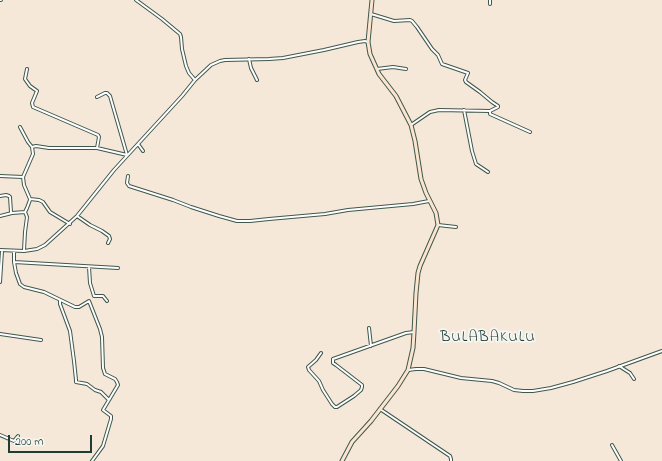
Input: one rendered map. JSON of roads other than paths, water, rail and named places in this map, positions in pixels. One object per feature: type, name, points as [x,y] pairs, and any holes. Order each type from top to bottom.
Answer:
[{"type":"street","points":[[136,0],[180,34],[186,66],[195,80]]},
{"type":"street","points":[[342,461],[352,442],[371,421],[398,386],[408,370],[413,348],[418,273],[422,260],[438,225],[436,213],[421,179],[415,141],[410,125],[396,96],[376,69],[370,54],[368,42],[372,0]]},
{"type":"street","points":[[371,14],[394,21],[412,21],[438,55],[442,64],[468,73],[465,80],[466,82],[498,106],[490,111],[447,109],[434,111],[410,125]]},
{"type":"street","points":[[0,282],[1,251],[24,251],[37,249],[45,245],[70,224],[127,155],[195,80],[211,65],[220,61],[235,59],[283,58],[354,43],[365,41],[368,42]]},
{"type":"street","points":[[249,59],[251,68],[257,80]]},
{"type":"street","points":[[376,69],[393,67],[406,69]]},
{"type":"street","points":[[27,69],[25,79],[30,86],[37,91],[32,103],[33,107],[98,135],[98,148]]},
{"type":"street","points":[[97,97],[105,93],[110,96],[127,155]]},
{"type":"street","points":[[464,110],[476,164],[488,172]]},
{"type":"street","points":[[490,111],[490,114],[530,132]]},
{"type":"street","points":[[20,127],[32,147],[33,154],[22,177],[30,199],[25,212],[27,216],[24,251]]},
{"type":"street","points":[[138,144],[143,151]]},
{"type":"street","points":[[32,147],[98,148],[127,155]]},
{"type":"street","points":[[0,176],[22,177]]},
{"type":"street","points":[[128,176],[127,183],[129,186],[237,221],[250,222],[325,214],[348,210],[413,204],[430,200]]},
{"type":"street","points":[[0,196],[6,195],[10,197],[12,213]]},
{"type":"street","points":[[30,199],[43,202],[50,212],[70,224]]},
{"type":"street","points":[[0,216],[25,212]]},
{"type":"street","points":[[77,216],[109,236],[110,239],[108,243]]},
{"type":"street","points":[[438,225],[456,227]]},
{"type":"street","points":[[14,251],[16,273],[20,284],[24,287],[40,291],[76,307],[79,307],[94,296],[103,296],[107,301]]},
{"type":"street","points":[[14,262],[118,268]]},
{"type":"street","points":[[89,267],[90,283],[94,296]]},
{"type":"street","points":[[60,300],[60,304],[70,331],[76,382],[87,384],[95,390],[101,392],[110,400]]},
{"type":"street","points":[[89,300],[101,332],[103,368],[105,374],[115,379],[118,385],[103,410],[111,416],[111,419],[103,446],[92,461]]},
{"type":"street","points":[[368,328],[371,346]]},
{"type":"street","points":[[321,353],[308,367],[319,381],[332,404],[337,407],[361,390],[362,385],[336,365],[333,362],[333,359],[406,333],[414,332]]},
{"type":"street","points":[[0,334],[40,340]]},
{"type":"street","points":[[408,370],[424,369],[449,376],[492,382],[514,390],[522,391],[551,388],[573,382],[662,351]]},
{"type":"street","points":[[619,366],[630,373],[634,380]]},
{"type":"street","points":[[380,409],[450,456],[451,461]]},
{"type":"street","points":[[0,435],[14,441],[18,436]]},
{"type":"street","points":[[612,445],[621,461]]},
{"type":"district","name":"BULABAKULU","points":[[488,339]]}]
